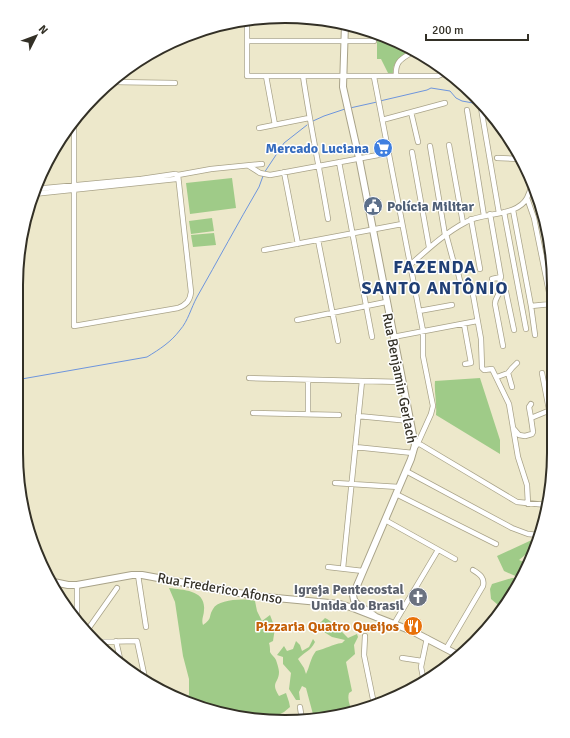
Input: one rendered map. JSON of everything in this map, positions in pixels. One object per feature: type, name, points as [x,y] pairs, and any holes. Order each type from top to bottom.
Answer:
[{"type":"main road","name":"Rua Benjamin Gerlach","points":[[345,30],[343,87],[359,158],[392,337],[415,446],[353,597],[356,603],[376,617]]},
{"type":"main road","name":"Rua Frederico Afonso","points":[[57,583],[77,585],[138,575],[271,598],[340,604],[427,638],[453,654]]},
{"type":"street","points":[[247,26],[247,76],[374,77],[433,76],[440,74]]},
{"type":"street","points":[[247,41],[374,41]]},
{"type":"street","points":[[396,76],[398,62],[409,54]]},
{"type":"street","points":[[266,76],[275,125]]},
{"type":"street","points":[[303,76],[309,118],[328,219]]},
{"type":"street","points":[[374,77],[423,331],[424,356],[433,406],[431,414],[415,446]]},
{"type":"street","points":[[120,82],[175,83]]},
{"type":"street","points":[[382,120],[445,103]]},
{"type":"street","points":[[467,110],[484,216]]},
{"type":"street","points":[[412,112],[418,142]]},
{"type":"street","points":[[482,112],[501,212],[526,329]]},
{"type":"street","points":[[258,128],[309,118]]},
{"type":"street","points":[[74,130],[74,326],[178,308],[184,306],[188,302],[191,292],[178,175]]},
{"type":"street","points":[[449,145],[463,223]]},
{"type":"street","points":[[430,146],[446,234],[460,281]]},
{"type":"street","points":[[412,152],[429,247]]},
{"type":"street","points":[[248,166],[265,174],[284,172],[389,153]]},
{"type":"street","points":[[497,158],[515,159]]},
{"type":"street","points":[[339,162],[372,336]]},
{"type":"street","points":[[42,189],[141,181],[175,174],[178,175],[211,169],[262,164]]},
{"type":"street","points":[[284,172],[298,244]]},
{"type":"street","points":[[40,193],[74,187]]},
{"type":"street","points":[[410,265],[429,247],[463,223],[471,219],[490,214],[513,210],[521,205],[527,198],[529,191]]},
{"type":"street","points":[[527,198],[534,218],[547,284]]},
{"type":"street","points":[[513,210],[535,335]]},
{"type":"street","points":[[490,214],[501,277],[499,282],[501,287],[504,288],[506,292],[514,330]]},
{"type":"street","points":[[471,219],[480,269]]},
{"type":"street","points":[[264,250],[402,224]]},
{"type":"street","points":[[318,240],[338,340]]},
{"type":"street","points":[[492,279],[501,277]]},
{"type":"street","points":[[501,287],[495,300],[495,304],[503,346]]},
{"type":"street","points":[[472,289],[481,340],[484,370],[492,369],[509,404],[511,424],[518,457],[527,485],[528,504]]},
{"type":"street","points":[[297,320],[386,302]]},
{"type":"street","points":[[419,311],[452,305]]},
{"type":"street","points":[[531,306],[547,305]]},
{"type":"street","points":[[392,337],[477,321]]},
{"type":"street","points":[[464,324],[471,363],[465,364]]},
{"type":"street","points":[[497,377],[508,373],[518,363]]},
{"type":"street","points":[[542,372],[547,399]]},
{"type":"street","points":[[508,373],[512,387]]},
{"type":"street","points":[[249,378],[402,382]]},
{"type":"street","points":[[308,380],[308,414]]},
{"type":"street","points":[[343,568],[362,381]]},
{"type":"street","points":[[511,424],[520,434],[529,436],[532,434],[531,418],[528,407],[531,404]]},
{"type":"street","points":[[531,418],[547,411]]},
{"type":"street","points":[[253,414],[339,415]]},
{"type":"street","points":[[358,416],[410,421]]},
{"type":"street","points":[[355,447],[415,446],[515,501],[542,505]]},
{"type":"street","points":[[406,471],[512,528],[534,535]]},
{"type":"street","points":[[335,484],[399,487]]},
{"type":"street","points":[[396,494],[496,544]]},
{"type":"street","points":[[385,520],[455,560]]},
{"type":"street","points":[[394,624],[438,550]]},
{"type":"street","points":[[328,567],[363,571]]},
{"type":"street","points":[[446,649],[483,586],[484,582],[482,576],[472,570]]},
{"type":"street","points":[[138,575],[146,627]]},
{"type":"street","points":[[76,611],[77,585]]},
{"type":"street","points":[[89,627],[117,588]]},
{"type":"street","points":[[365,636],[364,655],[373,699]]},
{"type":"street","points":[[423,676],[421,668],[427,638]]},
{"type":"street","points":[[104,642],[137,640],[144,674]]},
{"type":"street","points":[[116,641],[119,656]]},
{"type":"street","points":[[402,658],[422,661]]},
{"type":"street","points":[[300,707],[301,714]]},
{"type":"green space","points":[[377,40],[408,53],[396,62],[393,75],[389,75],[381,59],[377,59]]},
{"type":"green space","points":[[232,178],[236,208],[190,214],[186,183]]},
{"type":"green space","points":[[212,218],[214,231],[191,234],[189,221]]},
{"type":"green space","points":[[214,233],[216,245],[193,247],[191,235]]},
{"type":"green space","points":[[480,378],[500,440],[500,454],[436,415],[435,381]]},
{"type":"green space","points":[[532,540],[527,554],[519,560],[523,562],[516,576],[504,571],[497,556]]},
{"type":"green space","points":[[515,578],[498,605],[491,599],[490,589],[492,584]]},
{"type":"green space","points":[[169,588],[181,589],[198,595],[204,603],[203,625],[209,619],[213,609],[220,603],[232,600],[255,601],[257,611],[262,621],[270,615],[275,628],[273,641],[269,643],[270,652],[275,659],[279,671],[275,688],[279,696],[286,693],[290,707],[279,715],[251,713],[217,706],[188,696],[189,695],[189,679],[183,656],[175,602]]},
{"type":"green space","points":[[325,618],[334,624],[348,638],[357,634],[358,637],[354,645],[355,654],[346,662],[352,691],[348,696],[351,707],[313,713],[306,688],[302,686],[299,692],[300,700],[296,700],[289,689],[291,673],[283,664],[283,657],[277,655],[284,646],[287,651],[293,649],[296,641],[300,645],[302,651],[309,647],[313,639],[315,642],[313,645],[298,659],[306,674],[312,657],[316,651],[342,643],[345,640],[332,637],[324,632],[318,632],[314,629]]},
{"type":"waterway","points":[[380,101],[431,88],[450,91],[456,98],[473,103]]},
{"type":"waterway","points":[[350,108],[377,102]]},
{"type":"waterway","points":[[313,121],[345,109]]},
{"type":"waterway","points":[[264,173],[284,143],[307,125]]},
{"type":"waterway","points":[[23,379],[147,357],[169,342],[185,323],[197,297],[259,187],[263,176]]},
{"type":"place","name":"Mercado Luciana","points":[[383,148]]},
{"type":"place","name":"Polícia Militar","points":[[373,206]]},
{"type":"place","name":"Igreja Pentecostal Unida do Brasil","points":[[418,597]]},
{"type":"place","name":"Pizzaria Quatro Queijos","points":[[413,626]]},
{"type":"district","name":"FAZENDA SANTO ANTÔNIO","points":[[435,277]]}]
